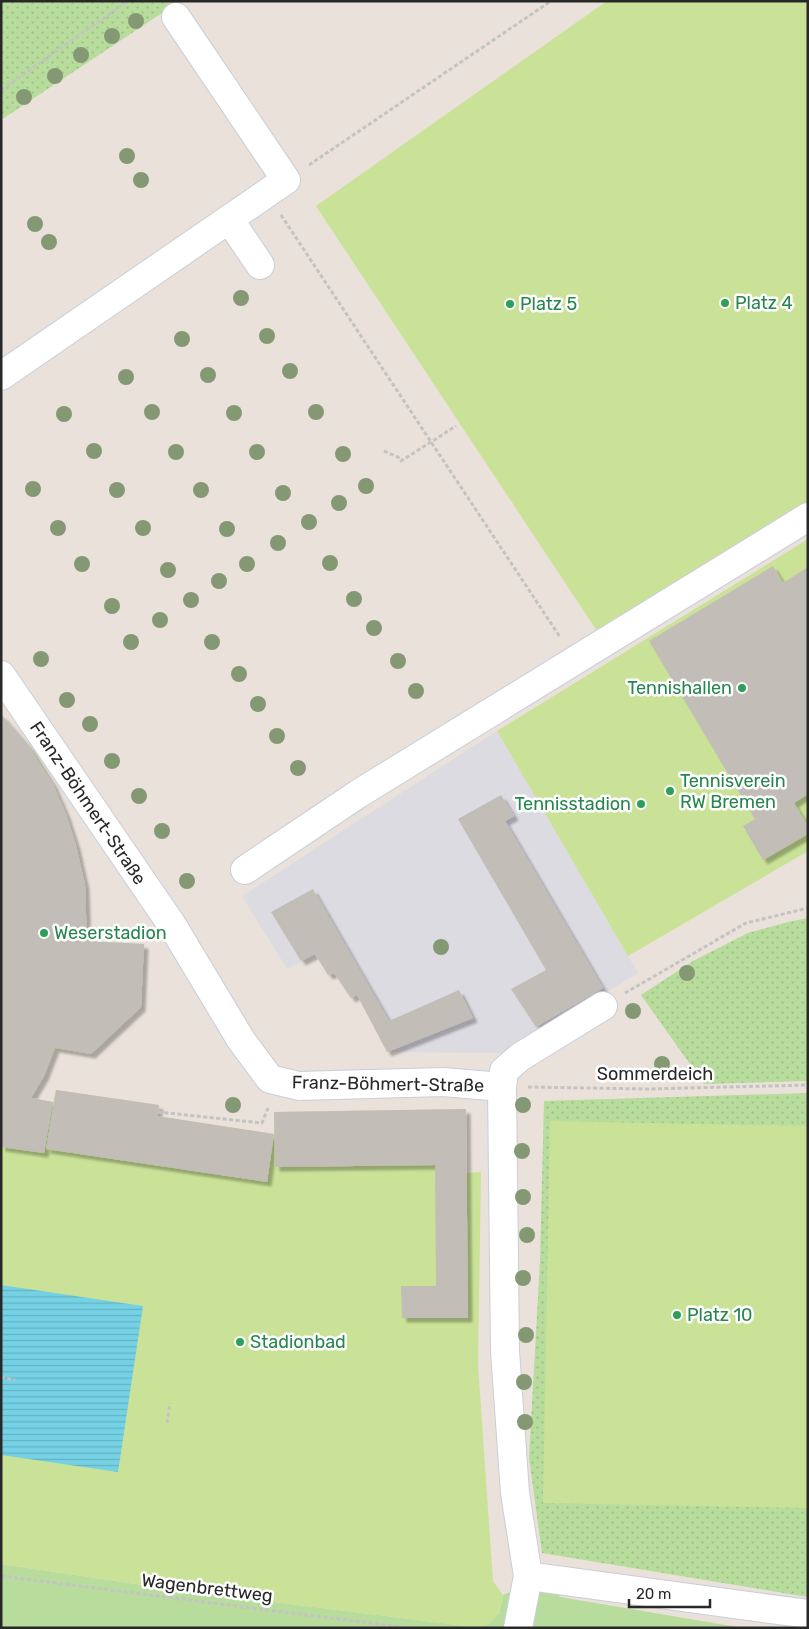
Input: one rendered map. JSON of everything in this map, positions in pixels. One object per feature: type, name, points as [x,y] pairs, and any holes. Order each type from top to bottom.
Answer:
[{"type":"street","points":[[1,376],[277,187],[176,17]]},
{"type":"street","points":[[230,219],[260,265]]},
{"type":"street","points":[[245,870],[358,794],[808,517]]},
{"type":"street","name":"Franz-Böhmert-Straße","points":[[1,675],[172,925],[241,1040],[270,1079],[299,1086],[442,1082],[502,1087],[505,1351],[515,1493],[528,1576],[518,1628]]},
{"type":"street","points":[[502,1087],[504,1071],[520,1058],[603,1006]]},
{"type":"street","points":[[528,1576],[808,1614]]},
{"type":"path","points":[[1,90],[128,1]]},
{"type":"path","points":[[551,1],[277,187],[432,441],[576,661]]},
{"type":"path","points":[[384,451],[398,457],[401,461],[456,426]]},
{"type":"path","points":[[603,1006],[746,923],[808,908]]},
{"type":"path","points":[[158,1112],[262,1123],[279,1081]]},
{"type":"path","name":"Sommerdeich","points":[[502,1087],[647,1089],[808,1085]]},
{"type":"path","points":[[1,1378],[15,1380]]},
{"type":"path","points":[[167,1423],[170,1403]]},
{"type":"path","name":"Wagenbrettweg","points":[[1,1576],[409,1628]]},
{"type":"shaded area","points":[[497,731],[638,973],[506,1053],[387,1052],[358,996],[351,998],[334,973],[328,975],[316,954],[287,969],[242,896]]},
{"type":"green space","points":[[1,1],[180,1],[1,120]]},
{"type":"green space","points":[[607,1],[808,1],[808,506],[599,634],[316,206]]},
{"type":"green space","name":"Tennisverein RW Bremen","points":[[808,539],[808,851],[628,956],[497,731]]},
{"type":"green space","name":"Stadionbad","points":[[1,714],[40,761],[65,811],[81,865],[86,905],[87,941],[144,944],[141,1007],[91,1054],[55,1049],[44,1076],[31,1098],[53,1102],[56,1090],[159,1105],[157,1116],[274,1134],[274,1112],[466,1109],[466,1173],[481,1172],[478,1365],[493,1581],[503,1595],[499,1613],[488,1625],[474,1627],[169,1589],[1,1564]]},
{"type":"green space","points":[[808,918],[808,1081],[704,1084],[641,995],[693,961],[748,933]]},
{"type":"green space","name":"Platz 10","points":[[808,1093],[808,1597],[542,1553],[529,1458],[540,1261],[544,1101]]},
{"type":"green space","name":"Platz 10","points":[[550,1121],[808,1126],[808,1508],[543,1503]]},
{"type":"green space","points":[[1,1564],[169,1589],[474,1627],[499,1614],[503,1595],[522,1587],[557,1589],[560,1597],[743,1628],[1,1628]]},
{"type":"water","points":[[1,1285],[143,1306],[118,1472],[1,1455]]},
{"type":"building","name":"Tennishallen","points":[[773,566],[783,583],[808,567],[808,794],[794,803],[808,826],[808,834],[763,860],[743,826],[755,819],[649,641]]},
{"type":"building","name":"Weserstadion","points":[[1,714],[29,746],[53,784],[66,814],[76,845],[85,885],[87,941],[144,944],[141,1007],[91,1054],[55,1048],[44,1076],[31,1098],[53,1102],[44,1153],[1,1147]]},
{"type":"building","points":[[501,795],[514,816],[505,821],[603,988],[536,1027],[511,989],[546,970],[458,819]]},
{"type":"building","points":[[313,889],[389,1021],[459,990],[473,1018],[387,1052],[357,995],[351,998],[334,973],[328,975],[315,954],[301,961],[271,912]]},
{"type":"building","points":[[56,1090],[159,1105],[157,1116],[274,1134],[267,1182],[46,1149]]},
{"type":"building","points":[[466,1109],[468,1318],[402,1318],[401,1286],[436,1286],[435,1165],[275,1167],[274,1112]]},
{"type":"place","name":"Platz 4","points":[[725,303]]},
{"type":"place","name":"Platz 5","points":[[510,304]]},
{"type":"place","name":"Tennishallen","points":[[742,688]]},
{"type":"place","name":"Tennisverein RW Bremen","points":[[670,791]]},
{"type":"place","name":"Tennisstadion","points":[[641,804]]},
{"type":"place","name":"Weserstadion","points":[[44,933]]},
{"type":"place","name":"Platz 10","points":[[677,1315]]},
{"type":"place","name":"Stadionbad","points":[[240,1342]]}]
